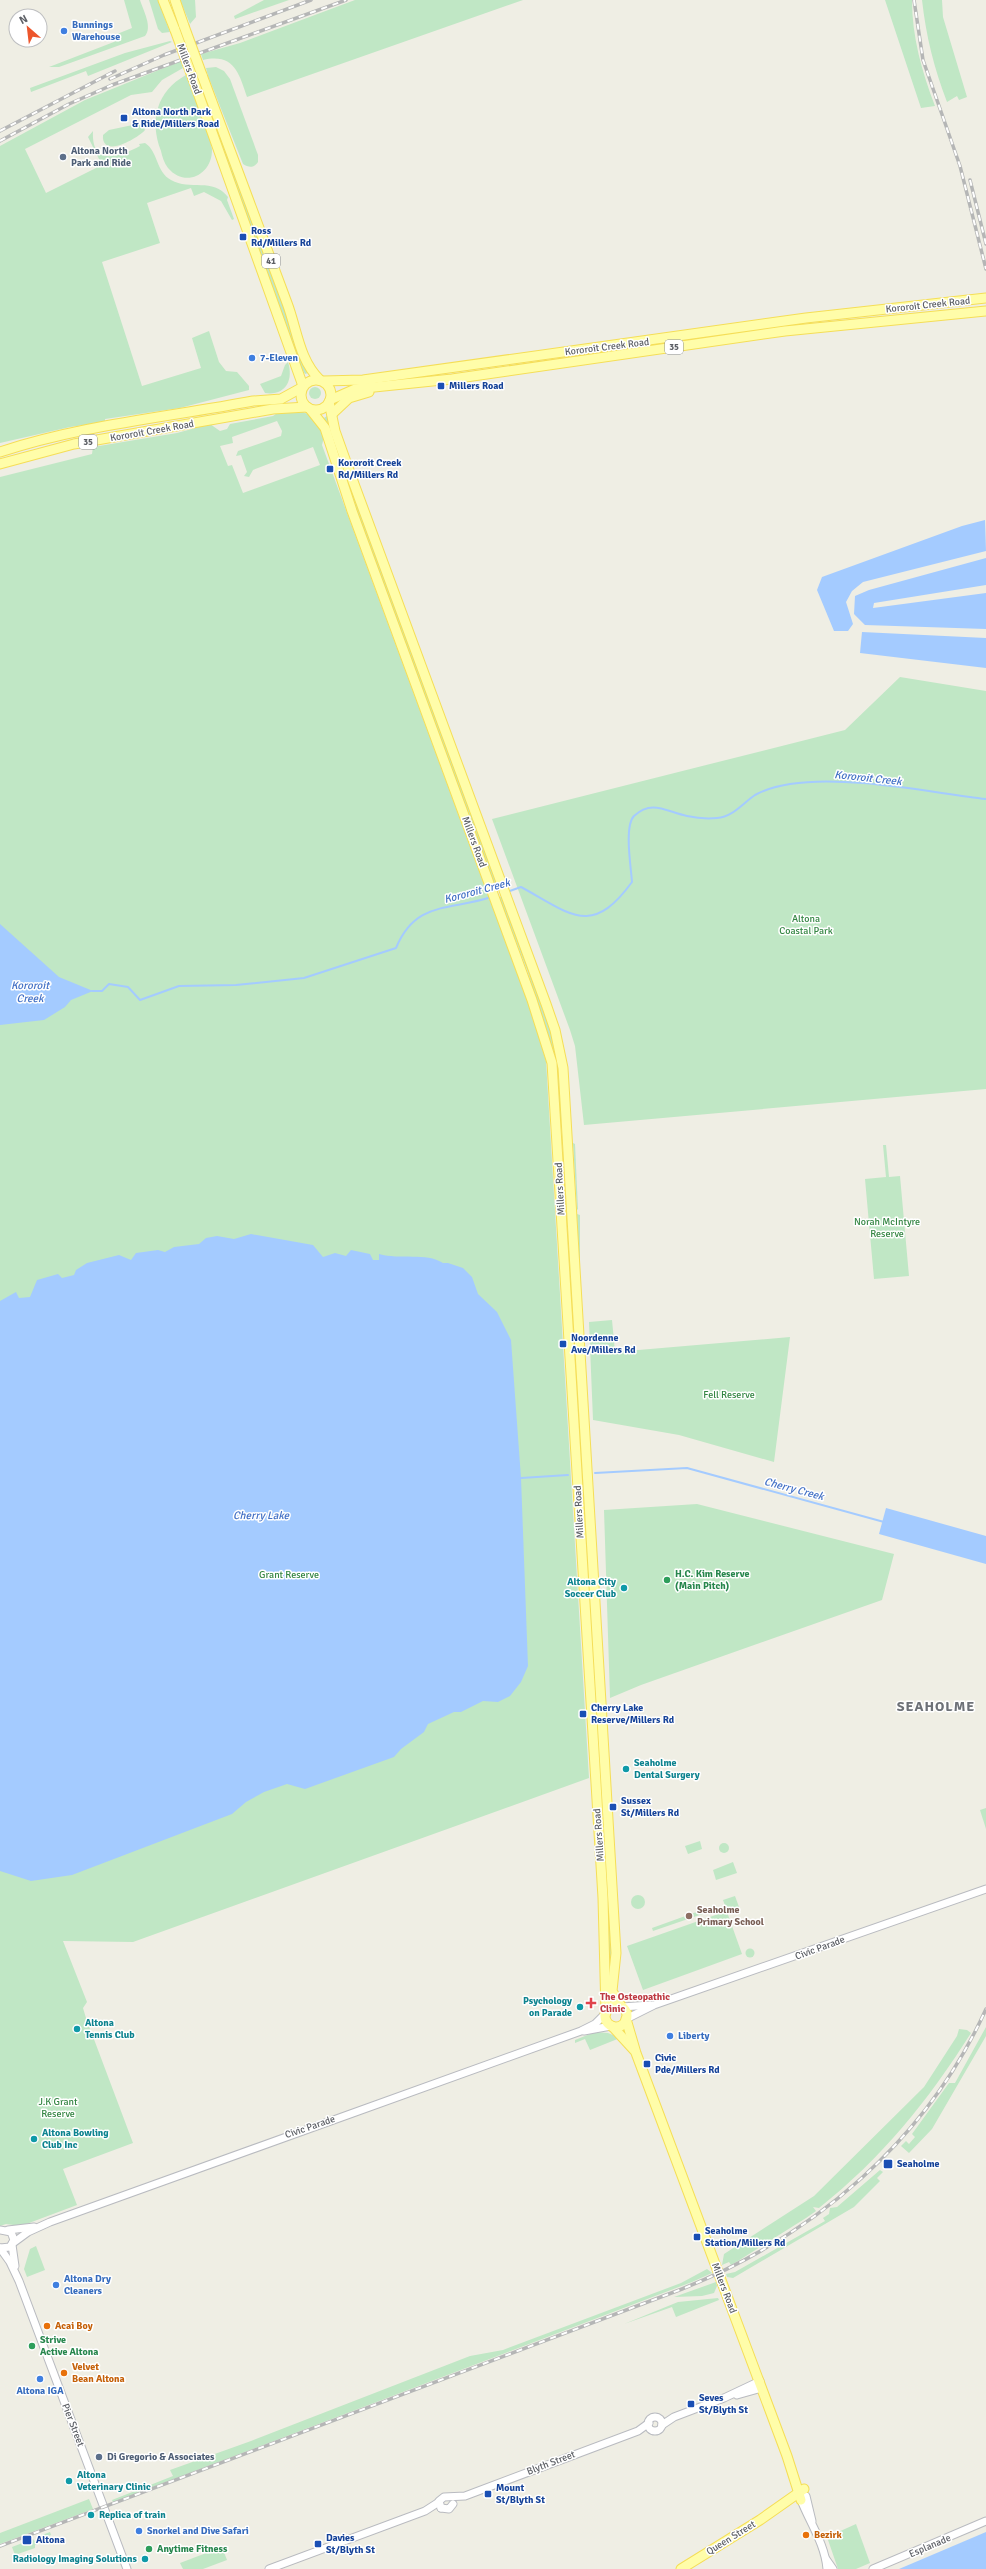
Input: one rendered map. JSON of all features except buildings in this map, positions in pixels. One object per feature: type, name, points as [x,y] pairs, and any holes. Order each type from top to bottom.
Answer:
[{"type":"main road","name":"Millers Road","points":[[163,0],[302,387]]},
{"type":"main road","name":"Millers Road","points":[[174,0],[295,325],[303,355],[310,370],[322,380]]},
{"type":"main road","name":"Kororoit Creek Road","points":[[322,380],[348,382],[806,318],[986,298]]},
{"type":"main road","points":[[950,303],[951,315]]},
{"type":"main road","points":[[935,304],[936,316]]},
{"type":"main road","name":"Kororoit Creek Road","points":[[330,401],[351,389],[415,384],[785,331],[986,311]]},
{"type":"main road","points":[[561,352],[562,363]]},
{"type":"main road","points":[[406,374],[415,384]]},
{"type":"main road","name":"35","points":[[302,387],[310,380],[322,380]]},
{"type":"main road","points":[[322,380],[330,389],[330,401]]},
{"type":"main road","name":"Kororoit Creek Road","points":[[0,452],[43,439],[74,433],[253,401],[281,399],[302,387]]},
{"type":"main road","points":[[302,387],[301,398],[308,408]]},
{"type":"main road","points":[[332,414],[349,398],[386,387]]},
{"type":"main road","name":"Millers Road","points":[[330,401],[335,431],[348,469],[523,942],[559,1045],[564,1068],[616,1953],[612,1991],[621,2007]]},
{"type":"main road","name":"35","points":[[308,408],[323,408],[330,401]]},
{"type":"main road","name":"Millers Road","points":[[308,408],[325,428],[352,511],[512,945],[543,1031],[552,1063],[603,1898],[606,2013]]},
{"type":"main road","name":"Kororoit Creek Road","points":[[0,464],[74,444],[273,409],[308,408]]},
{"type":"main road","points":[[557,1139],[568,1138]]},
{"type":"main road","points":[[612,2006],[621,2007],[626,2012],[626,2019],[622,2025],[612,2026],[607,2022],[606,2013],[612,2006]]},
{"type":"main road","name":"Millers Road","points":[[626,2019],[636,2053],[802,2495]]},
{"type":"main road","name":"Millers Road","points":[[612,2026],[636,2053]]},
{"type":"main road","name":"Queen Street","points":[[681,2569],[802,2495]]},
{"type":"street","name":"Civic Parade","points":[[626,2019],[654,2005],[986,1889]]},
{"type":"street","name":"Civic Parade","points":[[621,2007],[654,2005]]},
{"type":"street","name":"Civic Parade","points":[[0,2248],[7,2248],[40,2226],[200,2167],[581,2031],[595,2024],[606,2013]]},
{"type":"street","name":"Civic Parade","points":[[581,2031],[597,2030],[612,2026]]},
{"type":"street","name":"Civic Parade","points":[[0,2230],[40,2226]]},
{"type":"street","name":"Pier Street","points":[[8,2230],[14,2237],[12,2244],[19,2281]]},
{"type":"street","name":"Pier Street","points":[[0,2248],[10,2262],[19,2281],[127,2569]]},
{"type":"street","points":[[661,2422],[761,2385]]},
{"type":"street","points":[[653,2417],[661,2422],[658,2431],[650,2426],[653,2417]]},
{"type":"street","name":"Blyth Street","points":[[451,2501],[650,2426]]},
{"type":"street","name":"Millers Road","points":[[802,2495],[826,2559],[827,2569]]},
{"type":"street","points":[[269,2569],[440,2505],[444,2497],[451,2501],[449,2509],[440,2505]]},
{"type":"street","name":"Esplanade","points":[[873,2569],[986,2521]]},
{"type":"street","name":"Millers Road","points":[[826,2559],[833,2569]]},
{"type":"green space","points":[[124,0],[140,0],[148,23],[145,36],[59,67],[49,67],[119,40],[117,34],[132,28]]},
{"type":"green space","points":[[149,0],[158,0],[170,32],[162,33],[158,29]]},
{"type":"green space","points":[[180,0],[195,0],[196,17],[190,24]]},
{"type":"green space","points":[[264,0],[289,0],[235,19],[234,16]]},
{"type":"green space","points":[[355,0],[523,0],[247,97],[238,73],[234,67],[222,59],[203,60],[201,54],[240,43]]},
{"type":"green space","points":[[885,0],[912,0],[912,14],[916,41],[926,80],[935,106],[921,108]]},
{"type":"green space","points":[[922,0],[942,0],[943,17],[967,97],[959,100],[957,96],[947,102],[931,52]]},
{"type":"green space","points":[[170,41],[172,42],[88,76],[86,71],[31,92],[30,88],[125,53]]},
{"type":"green space","points":[[181,61],[183,68],[162,80],[152,92],[131,95],[25,149],[46,193],[102,165],[88,137],[93,131],[94,142],[97,150],[101,154],[115,156],[140,146],[139,144],[145,143],[152,151],[162,172],[171,180],[178,183],[215,187],[228,197],[227,200],[234,219],[232,220],[221,201],[204,192],[194,196],[191,188],[147,203],[160,243],[102,262],[142,386],[201,368],[192,338],[209,331],[219,362],[226,371],[237,372],[249,386],[249,390],[180,408],[105,419],[105,422],[70,427],[0,443],[0,146],[85,100]]},
{"type":"green space","points":[[216,67],[224,71],[230,79],[258,155],[258,162],[253,166],[249,167],[243,164],[208,76],[206,68]]},
{"type":"green space","points":[[197,71],[308,373],[305,374],[302,369],[194,73]]},
{"type":"green space","points":[[186,75],[205,125],[212,150],[211,159],[208,166],[203,172],[189,178],[175,174],[164,162],[157,139],[156,128],[158,107],[162,98],[168,89]]},
{"type":"green space","points":[[142,123],[145,130],[128,142],[120,145],[108,146],[104,142],[103,135],[109,130]]},
{"type":"green space","points":[[288,362],[290,375],[286,386],[283,390],[278,392],[265,393],[260,384],[281,376],[285,365]]},
{"type":"green space","points":[[313,387],[317,387],[321,393],[317,399],[313,399],[309,395],[309,391]]},
{"type":"green space","name":"Grant Reserve","points":[[280,411],[297,411],[308,414],[317,422],[324,437],[322,445],[532,1014],[546,1061],[589,1778],[133,1942],[63,1941],[87,2002],[83,2008],[86,2018],[133,2143],[63,2169],[77,2205],[21,2226],[6,2224],[0,2226],[0,477],[92,454],[93,447],[177,433],[210,424],[220,431],[227,429],[230,424],[273,416]],"holes":[[[277,421],[282,431],[281,436],[238,451],[236,456],[241,455],[247,472],[244,476],[249,477],[253,470],[313,447],[320,465],[243,493],[232,465],[228,466],[220,446],[233,443],[232,437]]]},
{"type":"green space","points":[[327,416],[337,450],[500,891],[496,890],[347,487],[330,428],[324,418]]},
{"type":"green space","name":"Altona Coastal Park","points":[[900,677],[986,691],[986,1089],[584,1125],[575,1046],[492,819],[845,730]]},
{"type":"green space","points":[[502,896],[552,1030],[560,1068],[562,1129],[560,1127],[551,1045],[527,970],[499,898]]},
{"type":"green space","points":[[573,1143],[575,1144],[578,1210],[577,1209]]},
{"type":"green space","name":"Norah McIntyre Reserve","points":[[883,1145],[886,1145],[889,1177],[900,1176],[909,1276],[874,1279],[865,1179],[886,1177]]},
{"type":"green space","points":[[577,1214],[580,1215],[580,1259],[579,1258]]},
{"type":"green space","name":"Fell Reserve","points":[[612,1320],[615,1352],[790,1337],[774,1462],[679,1435],[593,1420],[589,1322]]},
{"type":"green space","points":[[578,1384],[594,1663],[593,1666],[576,1398]]},
{"type":"green space","points":[[697,1504],[894,1554],[882,1600],[641,1685],[610,1698],[604,1510]]},
{"type":"green space","points":[[601,1779],[611,1940],[611,1964],[609,1964]]},
{"type":"green space","points":[[986,1808],[986,1829],[980,1810]]},
{"type":"green space","points":[[700,1841],[702,1849],[688,1854],[685,1846]]},
{"type":"green space","points":[[722,1843],[726,1843],[728,1844],[728,1852],[722,1853],[719,1850],[719,1846]]},
{"type":"green space","points":[[733,1862],[737,1873],[716,1880],[713,1870]]},
{"type":"green space","points":[[635,1895],[641,1895],[645,1899],[645,1905],[641,1909],[635,1909],[631,1905],[631,1899]]},
{"type":"green space","points":[[735,1896],[739,1907],[727,1912],[742,1954],[643,1990],[627,1946],[727,1911],[723,1900]]},
{"type":"green space","points":[[716,1905],[717,1909],[653,1931],[652,1928]]},
{"type":"green space","points":[[748,1949],[752,1949],[754,1953],[752,1957],[748,1957],[746,1955],[746,1951]]},
{"type":"green space","points":[[986,2027],[986,2036],[932,2129],[909,2153],[901,2146],[906,2141],[909,2144],[915,2137],[912,2134],[949,2083],[955,2083]]},
{"type":"green space","points":[[959,2029],[967,2030],[971,2033],[955,2058],[921,2105],[883,2149],[863,2169],[819,2208],[813,2207],[816,2211],[806,2218],[731,2265],[729,2262],[722,2265],[724,2254],[814,2196],[924,2087],[957,2036]]},
{"type":"green space","points":[[595,2032],[608,2033],[620,2038],[590,2050],[585,2039],[575,2043],[575,2040]]},
{"type":"green space","points":[[880,2170],[883,2172],[877,2178],[880,2181],[854,2207],[733,2278],[727,2277],[726,2274],[735,2272],[825,2221],[823,2218],[829,2214],[830,2208],[837,2207]]},
{"type":"green space","points":[[36,2246],[45,2270],[27,2277],[24,2269],[30,2249]]},
{"type":"green space","points":[[707,2269],[712,2273],[692,2282],[113,2502],[112,2500],[173,2476],[170,2470],[251,2441],[470,2356],[503,2350],[681,2283]]},
{"type":"green space","points":[[716,2282],[717,2286],[714,2293],[702,2296],[674,2297]]},
{"type":"green space","points":[[718,2298],[719,2300],[676,2317],[672,2307],[624,2324],[678,2302]]},
{"type":"green space","points":[[89,2499],[93,2509],[0,2544],[0,2533]]},
{"type":"green space","points":[[856,2524],[870,2563],[856,2569],[838,2569],[827,2537]]},
{"type":"green space","points":[[50,2532],[51,2535],[40,2539],[41,2543],[35,2545],[35,2548],[15,2555],[12,2547],[33,2539],[35,2542],[40,2540],[39,2536]]},
{"type":"green space","points":[[222,2547],[227,2560],[203,2569],[183,2569],[180,2563]]},
{"type":"water","points":[[985,520],[986,551],[863,582],[852,591],[846,602],[853,624],[848,631],[834,631],[817,590],[822,577],[962,526]]},
{"type":"water","points":[[986,558],[986,585],[874,603],[873,608],[986,593],[986,629],[865,625],[854,614],[855,596],[869,590]]},
{"type":"water","points":[[862,632],[986,638],[986,668],[860,653]]},
{"type":"water","name":"Kororoit Creek","points":[[0,924],[59,977],[93,991],[71,1000],[65,1007],[44,1020],[0,1025]]},
{"type":"water","name":"Cherry Lake","points":[[251,1234],[313,1245],[323,1257],[335,1253],[346,1256],[351,1250],[370,1254],[373,1260],[379,1260],[379,1254],[387,1256],[429,1258],[443,1263],[448,1263],[463,1268],[472,1277],[478,1294],[497,1312],[511,1340],[521,1478],[528,1666],[521,1682],[510,1696],[498,1702],[483,1701],[461,1712],[454,1712],[428,1724],[424,1732],[401,1749],[394,1757],[305,1789],[287,1784],[264,1792],[246,1802],[232,1814],[72,1875],[31,1881],[0,1871],[0,1301],[16,1292],[19,1298],[30,1297],[37,1280],[58,1274],[62,1278],[74,1275],[76,1270],[87,1263],[119,1255],[131,1260],[136,1253],[158,1250],[165,1252],[174,1247],[199,1244],[206,1238],[217,1236],[234,1239]]},
{"type":"water","points":[[886,1508],[986,1536],[986,1564],[879,1534]]},
{"type":"water","points":[[986,2532],[986,2569],[899,2569]]},
{"type":"waterway","name":"Kororoit Creek","points":[[507,892],[521,887],[567,912],[580,916],[592,915],[604,910],[618,899],[632,882],[629,828],[634,816],[647,808],[660,808],[694,817],[717,818],[728,815],[755,795],[767,789],[812,782],[862,783],[986,799]]},
{"type":"waterway","name":"Kororoit Creek","points":[[92,991],[102,991],[109,984],[128,987],[140,1000],[179,986],[236,985],[304,978],[396,948],[404,933],[424,914],[491,897]]},
{"type":"waterway","name":"Cherry Creek","points":[[595,1473],[687,1468],[884,1522]]},
{"type":"waterway","name":"Cherry Creek","points":[[521,1478],[568,1475]]},
{"type":"railway","points":[[110,79],[164,55],[311,0]]},
{"type":"railway","points":[[0,141],[69,104],[112,85],[346,0]]},
{"type":"railway","points":[[914,0],[923,60],[960,166],[986,269]]},
{"type":"railway","points":[[0,131],[115,71]]},
{"type":"railway","points":[[970,180],[986,244]]},
{"type":"railway","points":[[0,2546],[682,2289],[731,2267],[777,2241],[821,2212],[861,2178],[899,2141],[932,2101],[961,2056],[986,2009]]},
{"type":"place","name":"Bunnings Warehouse","points":[[64,31]]},
{"type":"place","name":"Altona North Park & Ride/Millers Road","points":[[124,118]]},
{"type":"place","name":"Altona North Park and Ride","points":[[63,157]]},
{"type":"place","name":"Ross Rd/Millers Rd","points":[[243,237]]},
{"type":"place","name":"7-Eleven","points":[[252,358]]},
{"type":"place","name":"Millers Road","points":[[441,386]]},
{"type":"place","name":"Kororoit Creek Rd/Millers Rd","points":[[330,469]]},
{"type":"place","name":"Noordenne Ave/Millers Rd","points":[[563,1344]]},
{"type":"place","name":"H.C. Kim Reserve (Main Pitch)","points":[[667,1580]]},
{"type":"place","name":"Altona City Soccer Club","points":[[624,1588]]},
{"type":"place","name":"Cherry Lake Reserve/Millers Rd","points":[[583,1714]]},
{"type":"place","name":"Seaholme Dental Surgery","points":[[626,1769]]},
{"type":"place","name":"Sussex St/Millers Rd","points":[[613,1807]]},
{"type":"place","name":"Seaholme Primary School","points":[[689,1916]]},
{"type":"place","name":"The Osteopathic Clinic","points":[[591,2003]]},
{"type":"place","name":"Psychology on Parade","points":[[580,2007]]},
{"type":"place","name":"Altona Tennis Club","points":[[77,2029]]},
{"type":"place","name":"Liberty","points":[[670,2036]]},
{"type":"place","name":"Civic Pde/Millers Rd","points":[[647,2064]]},
{"type":"place","name":"Altona Bowling Club Inc","points":[[34,2139]]},
{"type":"place","name":"Seaholme","points":[[888,2164]]},
{"type":"place","name":"Seaholme Station/Millers Rd","points":[[697,2237]]},
{"type":"place","name":"Altona Dry Cleaners","points":[[56,2285]]},
{"type":"place","name":"Acai Boy","points":[[47,2326]]},
{"type":"place","name":"Strive Active Altona","points":[[32,2346]]},
{"type":"place","name":"Velvet Bean Altona","points":[[64,2373]]},
{"type":"place","name":"Altona IGA","points":[[40,2379]]},
{"type":"place","name":"Seves St/Blyth St","points":[[691,2404]]},
{"type":"place","name":"Di Gregorio & Associates","points":[[99,2457]]},
{"type":"place","name":"Altona Veterinary Clinic","points":[[69,2481]]},
{"type":"place","name":"Mount St/Blyth St","points":[[488,2494]]},
{"type":"place","name":"Replica of train","points":[[91,2515]]},
{"type":"place","name":"Snorkel and Dive Safari","points":[[139,2531]]},
{"type":"place","name":"Bezirk","points":[[806,2535]]},
{"type":"place","name":"Altona","points":[[27,2540]]},
{"type":"place","name":"Davies St/Blyth St","points":[[318,2544]]},
{"type":"place","name":"Anytime Fitness","points":[[149,2549]]},
{"type":"place","name":"Radiology Imaging Solutions","points":[[145,2559]]},
{"type":"district","name":"SEAHOLME","points":[[936,1706]]},
{"type":"park label","name":"J.K Grant Reserve","points":[[58,2108]]}]
